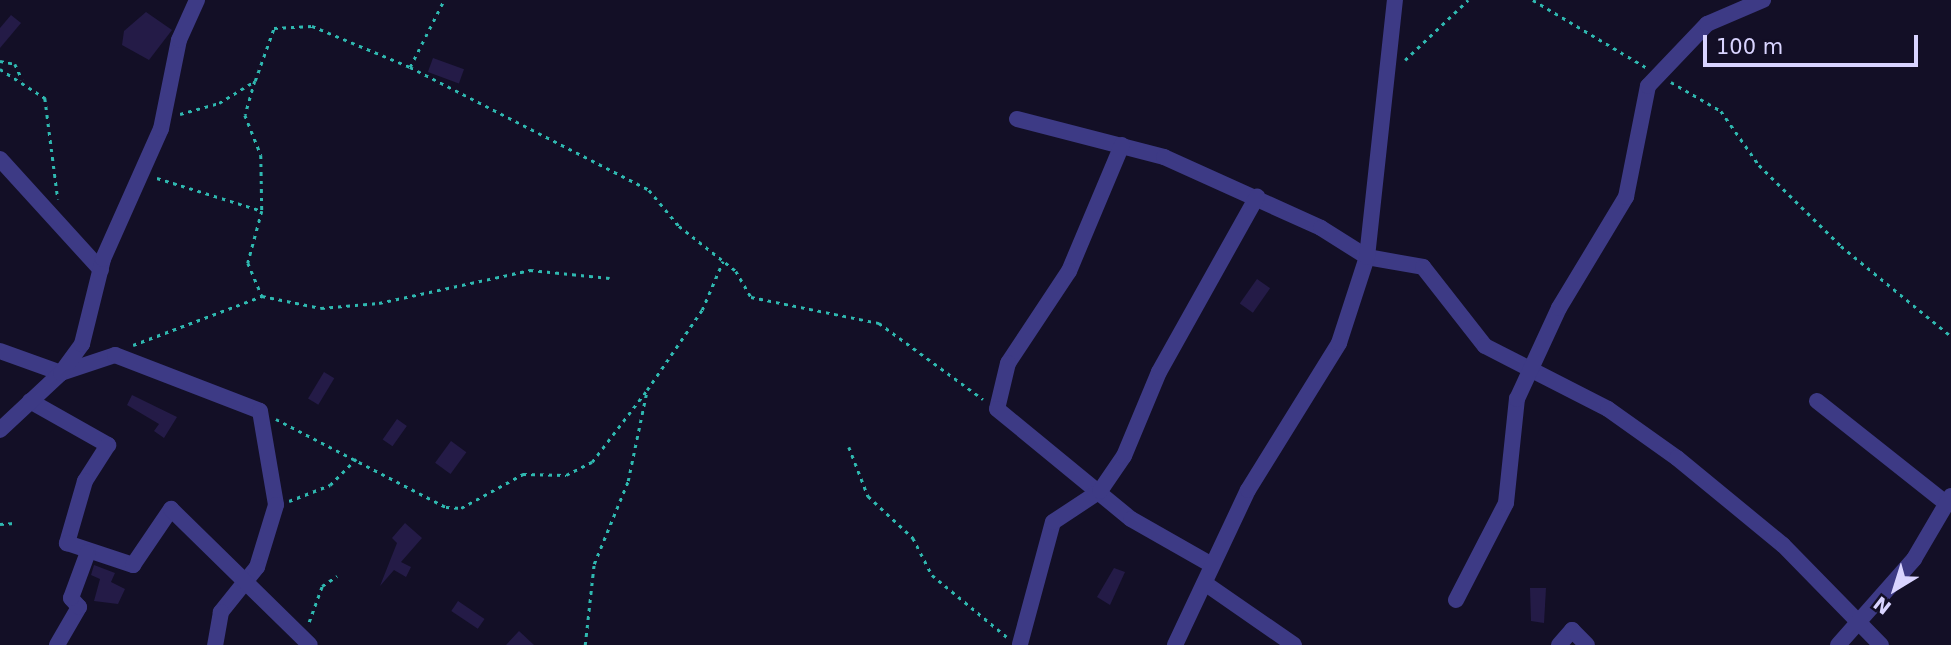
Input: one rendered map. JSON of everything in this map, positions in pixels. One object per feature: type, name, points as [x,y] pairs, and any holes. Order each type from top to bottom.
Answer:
[{"type":"street","points":[[0,430],[61,373],[82,344],[101,270],[161,130],[179,40],[197,0]]},
{"type":"street","points":[[1175,645],[1248,490],[1339,343],[1367,257],[1395,0]]},
{"type":"street","points":[[1456,600],[1506,503],[1513,422],[1530,368],[1626,197],[1643,99],[1660,75],[1707,24],[1763,0]]},
{"type":"street","points":[[1017,119],[1122,145],[1257,197],[1367,257],[1423,267],[1485,346],[1608,409],[1677,458],[1783,545],[1854,622],[1881,645]]},
{"type":"street","points":[[1122,145],[1069,271],[1008,363],[997,409],[1131,519],[1212,565]]},
{"type":"street","points":[[0,159],[40,210],[59,223],[101,270]]},
{"type":"street","points":[[1020,644],[1054,522],[1100,491],[1257,197]]},
{"type":"street","points":[[0,351],[61,373],[115,355],[260,411],[276,505],[257,567],[221,612],[215,645]]},
{"type":"street","points":[[30,401],[108,445],[85,481],[67,543],[133,565],[171,509],[305,641]]},
{"type":"street","points":[[1817,401],[1949,500],[1914,559],[1854,622],[1838,645]]},
{"type":"street","points":[[57,645],[79,607],[71,598],[88,552]]},
{"type":"street","points":[[1206,584],[1294,645]]},
{"type":"street","points":[[1559,645],[1572,629],[1587,645]]},
{"type":"path","points":[[410,67],[444,0]]},
{"type":"path","points":[[1384,87],[1468,0]]},
{"type":"path","points":[[1533,0],[1721,111],[1759,166],[1841,246],[1951,336]]},
{"type":"path","points":[[262,296],[248,263],[262,211],[261,155],[245,116],[274,28],[312,26],[410,67],[649,190],[679,226],[736,271],[743,292],[766,305],[864,317],[900,333],[997,409]]},
{"type":"path","points":[[0,61],[15,64],[22,79]]},
{"type":"path","points":[[0,69],[22,79],[45,98],[57,152],[59,223]]},
{"type":"path","points":[[161,130],[184,110],[219,103],[255,81]]},
{"type":"path","points":[[141,173],[262,211]]},
{"type":"path","points":[[260,411],[446,507],[461,508],[523,474],[566,475],[592,462],[647,390],[702,310],[723,261]]},
{"type":"path","points":[[115,355],[151,334],[262,296],[321,308],[379,303],[530,270],[610,278]]},
{"type":"path","points":[[585,645],[594,564],[628,481],[647,390]]},
{"type":"path","points":[[849,447],[868,496],[913,538],[932,575],[993,630],[1020,644]]},
{"type":"path","points":[[276,505],[331,485],[356,459]]},
{"type":"path","points":[[0,524],[16,523]]},
{"type":"path","points":[[305,641],[321,586],[337,576]]},
{"type":"building","points":[[146,12],[172,30],[149,60],[122,45],[124,31]]},
{"type":"building","points":[[11,15],[21,23],[0,48],[0,28]]},
{"type":"building","points":[[433,58],[464,69],[459,83],[428,72]]},
{"type":"building","points":[[1257,279],[1270,288],[1253,313],[1240,304]]},
{"type":"building","points":[[324,372],[334,378],[318,405],[308,399]]},
{"type":"building","points":[[132,395],[177,417],[164,438],[154,431],[159,424],[127,405]]},
{"type":"building","points":[[397,419],[407,426],[392,446],[383,439]]},
{"type":"building","points":[[451,441],[466,452],[451,474],[435,463]]},
{"type":"building","points":[[405,523],[422,538],[401,562],[411,567],[406,577],[394,570],[380,586],[397,543],[392,538]]},
{"type":"building","points":[[94,565],[115,573],[111,582],[125,589],[118,604],[94,601],[100,579],[91,575]]},
{"type":"building","points":[[1114,568],[1125,572],[1110,605],[1097,597]]},
{"type":"building","points":[[1530,588],[1546,588],[1544,623],[1531,621]]},
{"type":"building","points":[[458,601],[485,619],[478,629],[451,611]]},
{"type":"building","points":[[519,631],[534,645],[506,645]]}]
